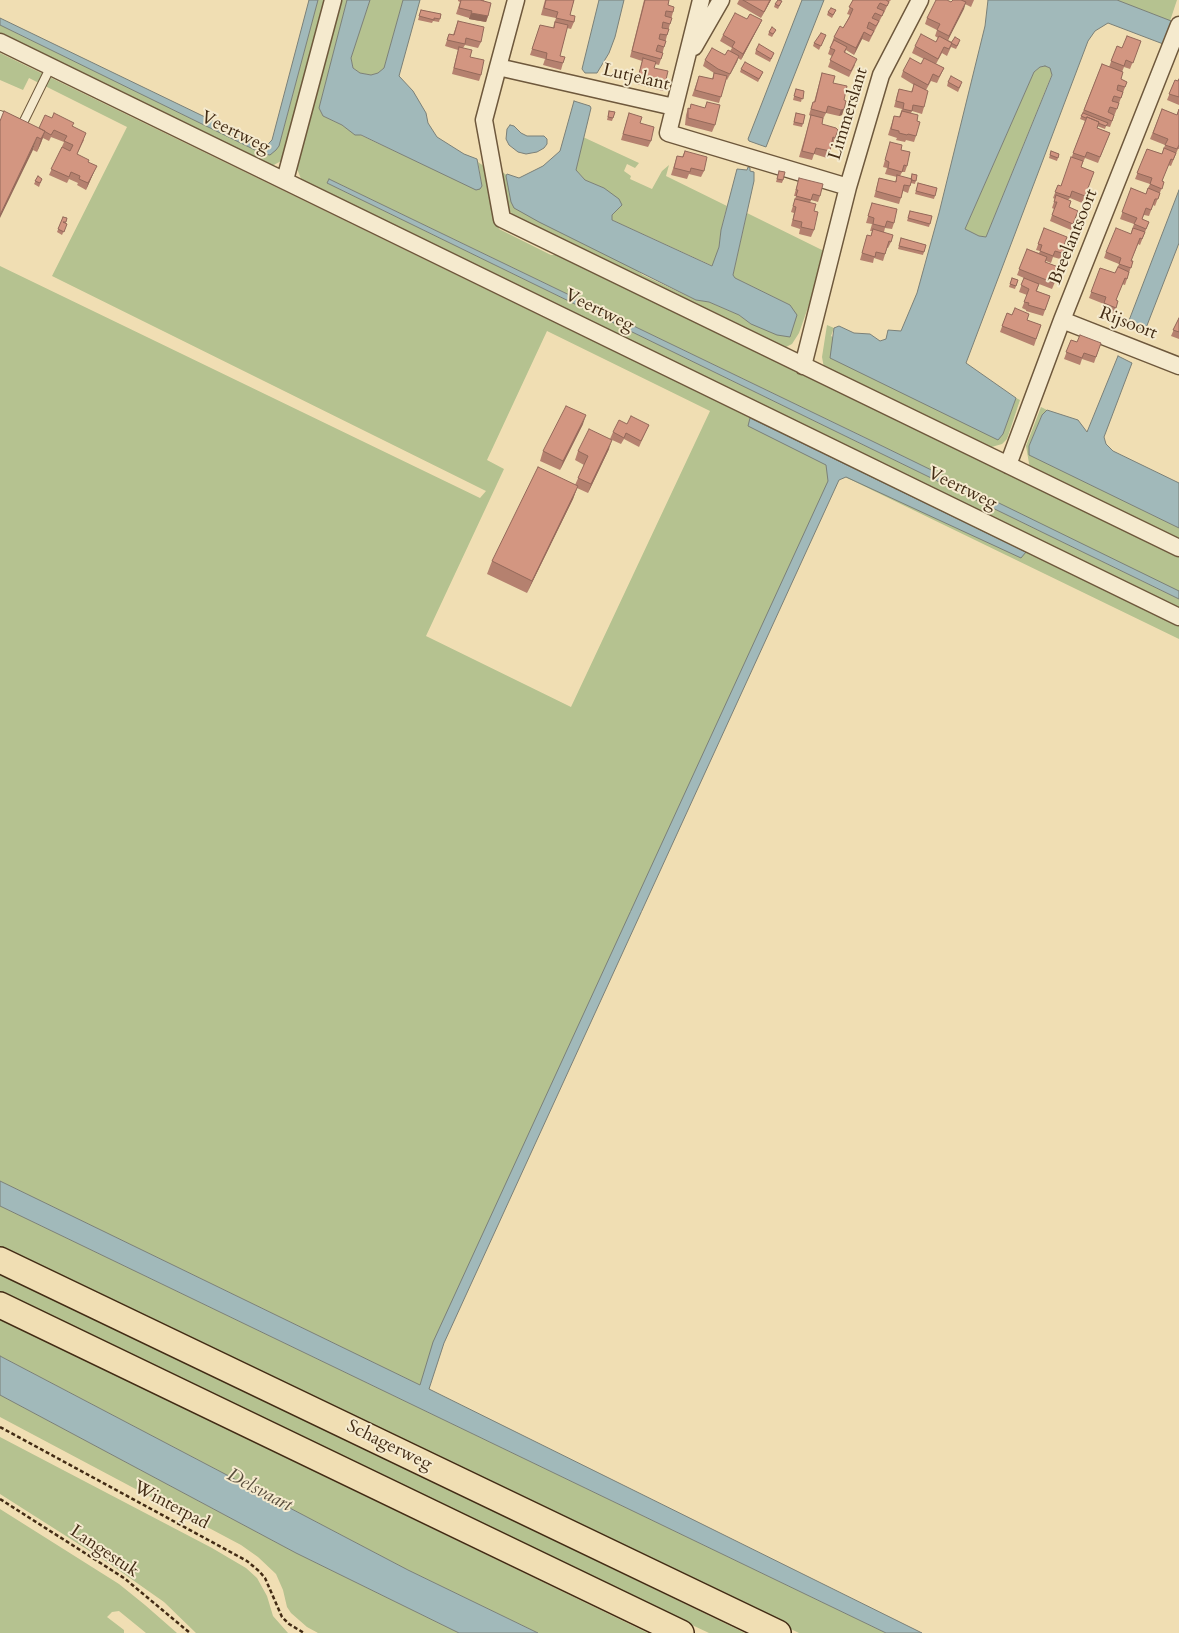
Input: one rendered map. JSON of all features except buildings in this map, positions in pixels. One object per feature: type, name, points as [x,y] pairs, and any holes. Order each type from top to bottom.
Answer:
[{"type":"main road","name":"Schagerweg","points":[[0,1260],[778,1633]]},
{"type":"main road","points":[[0,1305],[681,1633]]},
{"type":"street","points":[[285,180],[333,0]]},
{"type":"street","points":[[516,0],[484,120],[502,219],[1179,548]]},
{"type":"street","name":"Lutjelant","points":[[701,0],[668,133],[751,157]]},
{"type":"street","name":"Lutjelant","points":[[686,59],[721,0]]},
{"type":"street","name":"Limmerslant","points":[[803,366],[848,187],[880,75],[920,0]]},
{"type":"street","name":"Breelantsoort","points":[[1008,465],[1062,320],[1179,25]]},
{"type":"street","name":"Veertweg","points":[[0,42],[1179,617]]},
{"type":"street","name":"Lutjelant","points":[[498,66],[674,107]]},
{"type":"street","name":"Limmerslant","points":[[751,157],[848,187]]},
{"type":"street","name":"Rijsoort","points":[[1062,320],[1179,366]]},
{"type":"lane","points":[[0,115],[22,125],[51,66]]},
{"type":"path","name":"Winterpad","points":[[0,1427],[247,1560],[260,1571],[282,1617],[289,1624],[304,1633]]},
{"type":"path","name":"Langestuk","points":[[0,1498],[124,1578],[190,1633]]},
{"type":"green space","points":[[318,0],[328,0],[283,160],[272,166],[0,35],[0,25],[266,155],[282,135]]},
{"type":"green space","points":[[337,0],[347,0],[319,108],[323,116],[355,134],[476,189],[482,186],[478,162],[485,167],[499,229],[551,255],[562,255],[1179,556],[1179,592],[872,441],[329,179],[327,183],[1179,599],[1179,609],[306,183],[301,179],[296,166]]},
{"type":"green space","points":[[370,0],[403,0],[384,68],[378,73],[371,75],[360,73],[353,68],[351,58]]},
{"type":"green space","points":[[1117,0],[1177,0],[1170,21]]},
{"type":"green space","points":[[0,53],[1179,626],[1179,639],[841,475],[420,1385],[0,1181],[0,266],[480,498],[486,491],[52,276],[127,127],[29,78],[23,90],[0,80]],"holes":[[[547,331],[710,411],[571,707],[426,636],[504,469],[487,460]]]},
{"type":"green space","points":[[1040,67],[1050,68],[1052,74],[986,237],[979,236],[965,229],[1034,72]]},
{"type":"green space","points":[[583,137],[639,163],[635,168],[627,164],[624,171],[631,176],[630,179],[652,189],[662,171],[669,165],[666,176],[727,206],[719,247],[713,266],[612,220],[604,188],[585,180],[576,170]]},
{"type":"green space","points":[[501,171],[643,275],[696,300],[709,302],[739,315],[751,324],[790,305],[735,278],[733,275],[747,213],[822,250],[827,253],[799,333],[792,344],[782,349],[518,221],[504,204]]},
{"type":"green space","points":[[827,325],[834,328],[831,336],[1003,434],[1016,398],[1020,400],[1007,439],[1002,444],[988,448],[824,368],[822,357]]},
{"type":"green space","points":[[1041,407],[1047,410],[1042,415],[1029,446],[1030,455],[1179,528],[1179,542],[1030,469],[1026,446]]},
{"type":"green space","points":[[0,1206],[886,1633],[799,1633],[0,1246]]},
{"type":"green space","points":[[0,1272],[745,1633],[709,1633],[386,1481],[0,1295]]},
{"type":"green space","points":[[0,1319],[648,1633],[538,1633],[408,1570],[0,1356]]},
{"type":"green space","points":[[0,1395],[296,1553],[459,1633],[318,1633],[307,1627],[291,1613],[287,1607],[283,1590],[276,1574],[258,1557],[241,1545],[0,1417]]},
{"type":"green space","points":[[0,1437],[212,1548],[246,1568],[257,1578],[267,1596],[273,1616],[288,1633],[196,1633],[164,1602],[110,1564],[0,1494]]},
{"type":"green space","points":[[0,1509],[119,1584],[177,1633],[146,1633],[119,1611],[112,1612],[107,1617],[124,1630],[124,1633],[0,1633]]},
{"type":"water","points":[[309,0],[318,0],[279,146],[270,155],[253,149],[0,25],[0,18],[263,145],[267,145],[272,140]]},
{"type":"water","points":[[347,0],[370,0],[351,58],[353,68],[360,73],[371,75],[378,73],[384,68],[403,0],[420,0],[399,76],[413,91],[426,113],[428,123],[437,137],[464,154],[477,159],[482,186],[480,189],[476,190],[361,135],[355,135],[342,125],[323,116],[319,108]]},
{"type":"water","points":[[599,0],[624,0],[609,53],[597,73],[585,73],[582,69]]},
{"type":"water","points":[[802,0],[824,0],[766,147],[748,139]]},
{"type":"water","points":[[988,0],[1117,0],[1179,24],[1179,50],[1108,23],[1095,31],[1088,41],[966,363],[1016,398],[1003,434],[998,440],[830,358],[834,328],[839,326],[854,333],[870,334],[880,341],[886,339],[888,330],[901,331],[917,293],[939,213],[985,26]],"holes":[[[1040,67],[1050,68],[1052,75],[986,237],[979,236],[965,229],[1034,72]]]},
{"type":"water","points":[[574,101],[591,108],[576,170],[585,180],[604,188],[619,199],[622,205],[612,215],[612,220],[712,266],[719,247],[721,230],[737,169],[747,170],[748,167],[750,171],[754,172],[754,181],[733,275],[735,278],[790,305],[797,315],[790,337],[777,335],[751,324],[739,315],[709,302],[696,300],[514,208],[511,202],[507,174],[519,178],[543,166],[560,151]]},
{"type":"water","points":[[510,125],[527,136],[544,136],[547,139],[547,144],[537,152],[526,154],[518,152],[509,145],[506,139],[507,129]]},
{"type":"water","points":[[329,179],[1179,591],[1179,599],[327,183]]},
{"type":"water","points":[[1179,190],[1179,243],[1146,328],[1141,329],[1128,323]]},
{"type":"water","points":[[1118,356],[1132,363],[1104,437],[1106,444],[1113,451],[1179,483],[1179,528],[1029,455],[1029,446],[1042,415],[1047,410],[1078,420],[1087,432]]},
{"type":"water","points":[[750,418],[1026,552],[1021,558],[846,477],[839,480],[444,1343],[429,1389],[922,1633],[886,1633],[0,1206],[0,1181],[420,1385],[433,1342],[828,481],[826,465],[748,426]]},
{"type":"water","points":[[0,1356],[408,1570],[538,1633],[459,1633],[296,1553],[0,1395]]},
{"type":"water label","name":"Delsvaart","points":[[259,1491]]}]
